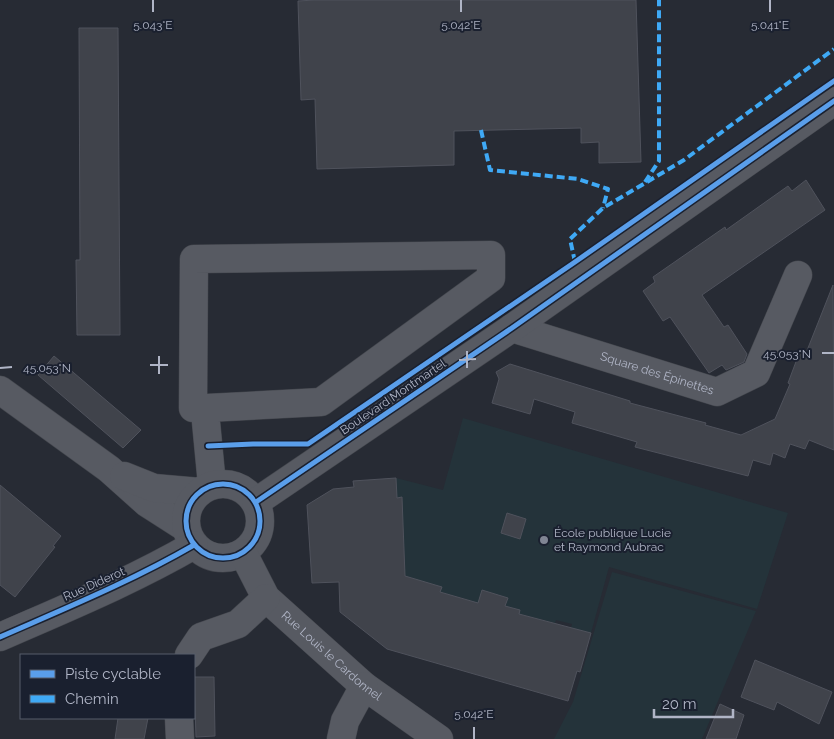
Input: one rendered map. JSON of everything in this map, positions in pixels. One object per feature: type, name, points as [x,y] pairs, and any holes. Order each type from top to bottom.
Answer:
[{"type":"street","name":"Boulevard Montmartel","points":[[256,502],[512,328],[834,101]]},
{"type":"street","points":[[491,255],[491,278],[321,402],[207,408],[193,408],[194,259],[491,255]]},
{"type":"street","name":"Square des Épinettes","points":[[512,328],[717,392],[756,373],[798,274]]},
{"type":"street","points":[[0,390],[109,469],[147,504],[190,536],[202,552],[212,557],[223,559],[234,557],[243,553],[257,539],[261,521],[256,502],[248,493],[237,486],[225,484],[206,489],[154,488],[109,469]]},
{"type":"street","points":[[206,489],[207,408]]},
{"type":"street","points":[[190,536],[186,518],[188,508],[193,499],[206,489]]},
{"type":"street","name":"Rue Diderot","points":[[0,637],[158,566],[190,536]]},
{"type":"street","name":"Rue Louis le Cardonnel","points":[[243,553],[266,598],[364,686],[436,738]]},
{"type":"street","points":[[190,654],[201,638],[238,624],[266,598]]},
{"type":"street","points":[[341,739],[345,721],[364,686]]},
{"type":"street","points":[[179,719],[180,739]]},
{"type":"shaded area","name":"École publique Lucie et Raymond Aubrac","points":[[463,418],[788,513],[757,609],[609,567],[591,633],[571,628],[572,624],[556,620],[555,623],[519,614],[520,610],[501,623],[508,598],[482,590],[475,615],[472,601],[440,592],[441,587],[424,582],[423,587],[374,562],[405,560],[404,552],[399,552],[402,498],[397,498],[396,478],[443,490]]},
{"type":"shaded area","points":[[612,572],[756,611],[702,739],[554,739],[573,702]]},
{"type":"building","points":[[636,0],[641,162],[599,163],[599,142],[581,143],[581,128],[454,131],[454,165],[317,169],[315,99],[301,100],[298,1]]},
{"type":"building","points":[[79,28],[118,28],[120,335],[77,335],[76,260],[80,260]]},
{"type":"building","points":[[806,180],[825,210],[702,295],[724,327],[728,325],[747,354],[744,362],[726,370],[722,365],[709,373],[670,317],[663,321],[643,291],[655,282],[653,277],[725,227],[726,230],[788,186],[792,191]]},
{"type":"building","points":[[833,285],[834,450],[809,440],[805,449],[790,444],[785,458],[773,453],[770,465],[753,460],[748,476],[635,447],[637,442],[572,423],[575,412],[534,399],[530,414],[492,403],[499,379],[496,372],[510,364],[630,401],[630,403],[706,423],[705,425],[741,435],[775,419],[790,384],[788,383],[800,351],[806,353]]},
{"type":"building","points":[[54,356],[141,430],[123,448],[38,375]]},
{"type":"building","points":[[396,478],[397,498],[402,497],[405,576],[442,587],[440,592],[478,603],[482,590],[508,598],[505,606],[520,610],[519,614],[591,633],[580,672],[577,671],[568,701],[387,649],[340,612],[339,582],[312,583],[307,505],[333,489],[354,487],[353,481]]},
{"type":"building","points":[[0,485],[61,536],[53,546],[55,547],[15,597],[0,585]]},
{"type":"building","points":[[507,513],[526,519],[520,539],[501,533]]},
{"type":"building","points":[[755,660],[832,692],[819,724],[777,702],[774,710],[741,697]]},
{"type":"building","points":[[195,677],[214,677],[215,736],[196,737]]},
{"type":"building","points":[[720,704],[744,715],[736,739],[706,739]]},
{"type":"building","points":[[118,719],[148,719],[144,739],[115,739]]},
{"type":"marked path","points":[[645,182],[659,161],[659,0]]},
{"type":"marked path","points":[[575,262],[570,239],[603,208],[684,160],[834,49]]},
{"type":"marked path","points":[[481,130],[490,170],[578,179],[608,189],[603,208]]},
{"type":"cycle path","points":[[208,446],[308,444],[575,262],[834,81]]},
{"type":"cycle path","points":[[256,502],[512,328],[834,101]]},
{"type":"cycle path","points":[[216,484],[230,484],[244,490],[254,500],[260,514],[260,521],[260,528],[254,542],[244,552],[230,558],[216,558],[202,552],[192,542],[186,528],[186,514],[192,500],[202,490],[216,484]]},
{"type":"cycle path","points":[[0,637],[123,582],[194,545]]},
{"type":"place","name":"École publique Lucie et Raymond Aubrac","points":[[544,540]]}]
